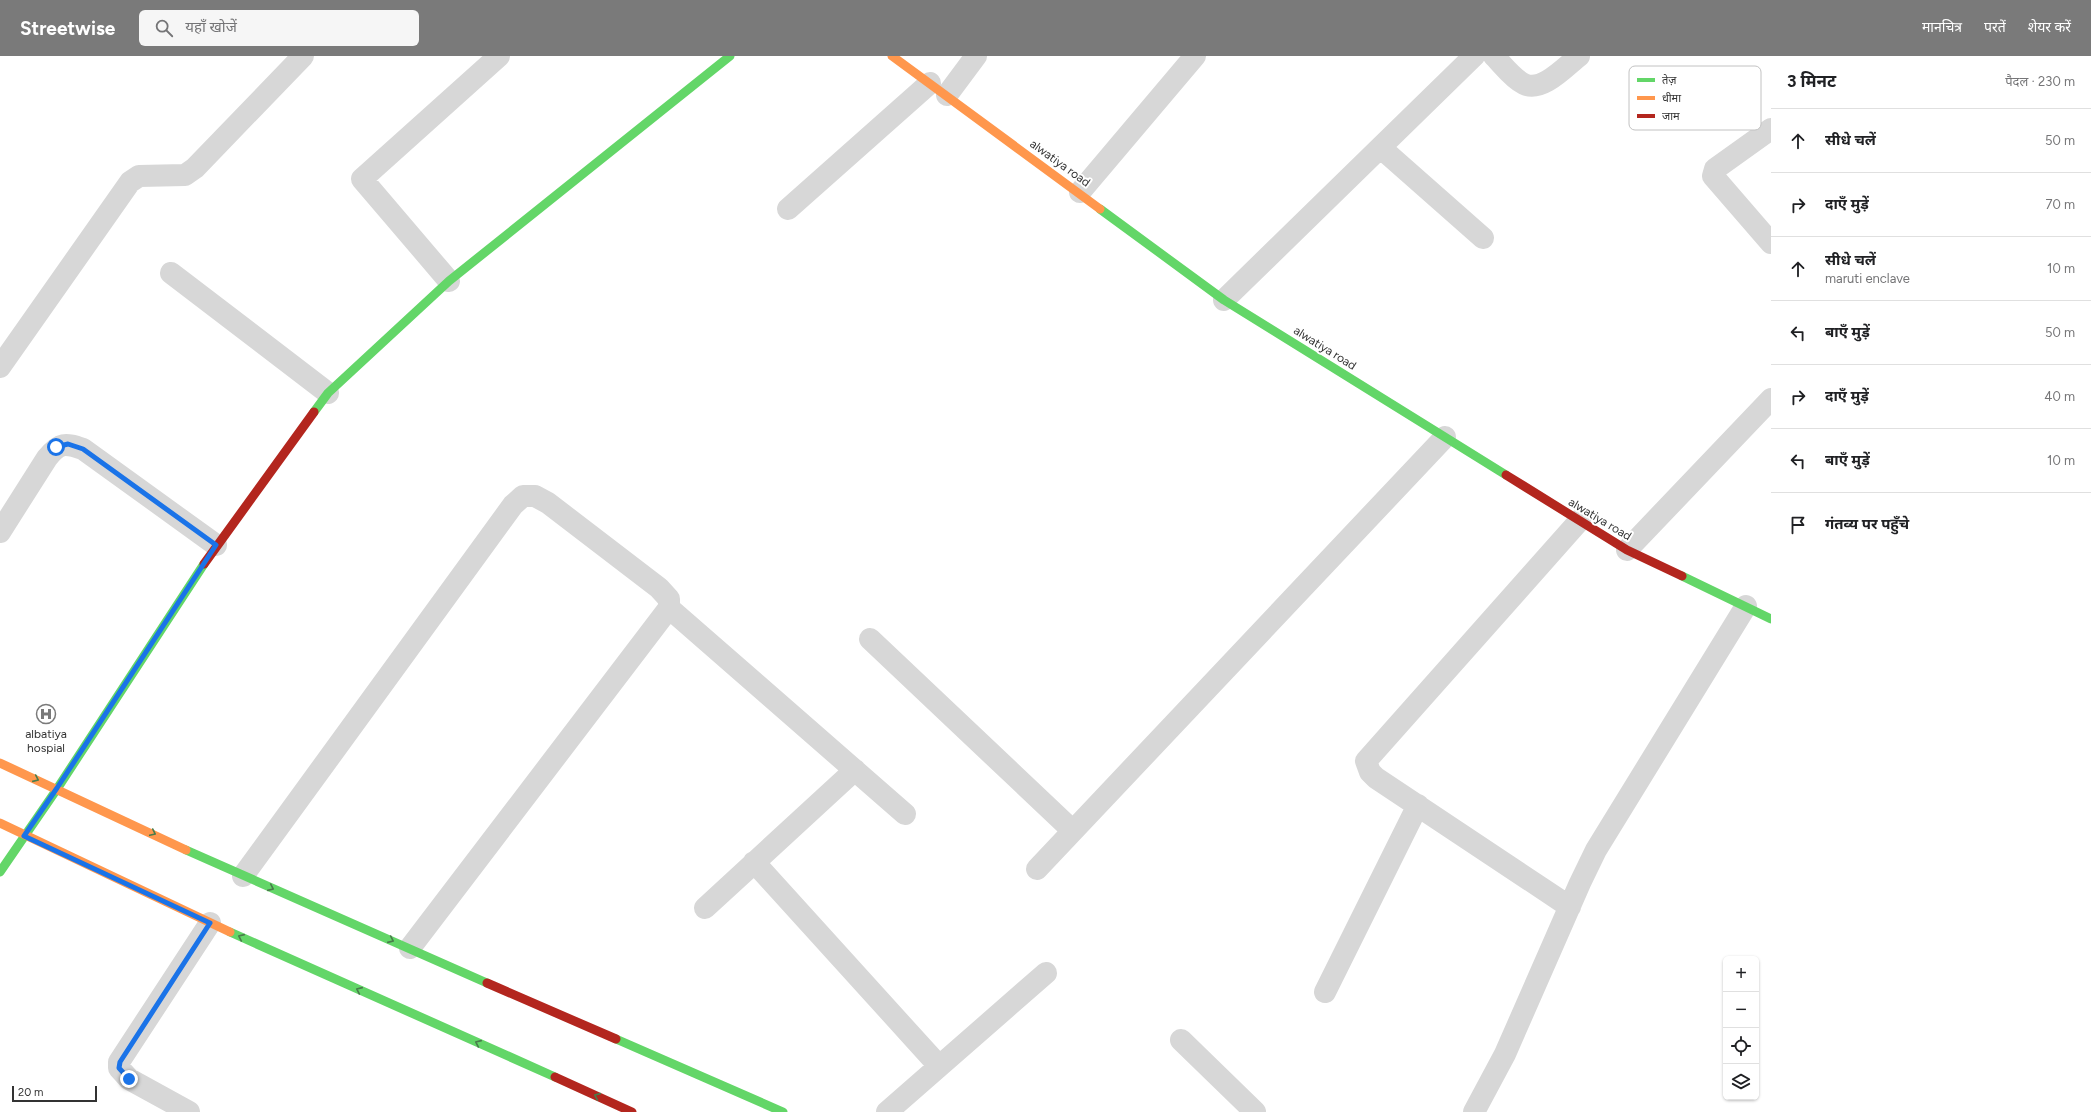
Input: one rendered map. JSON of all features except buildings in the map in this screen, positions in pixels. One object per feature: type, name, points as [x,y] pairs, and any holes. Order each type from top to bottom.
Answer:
[{"type":"street","points":[[0,367],[130,182],[139,176],[185,176],[195,168],[303,56]]},
{"type":"street","points":[[449,282],[362,179],[499,56]]},
{"type":"street","points":[[0,872],[57,788],[216,545],[328,393],[449,282],[730,56]]},
{"type":"street","name":"alwatiya road","points":[[892,56],[1080,192],[1224,300],[1627,550],[1746,606],[1771,620]]},
{"type":"street","points":[[788,209],[938,89],[976,56]]},
{"type":"street","points":[[1080,192],[1195,56]]},
{"type":"street","points":[[1224,300],[1474,56]]},
{"type":"street","points":[[1494,56],[1524,84],[1534,86],[1544,83],[1579,56]]},
{"type":"street","points":[[1771,129],[1715,169],[1713,176],[1771,243]]},
{"type":"street","points":[[1381,148],[1483,238]]},
{"type":"street","points":[[171,273],[328,393]]},
{"type":"street","points":[[1627,550],[1771,399]]},
{"type":"street","points":[[1037,869],[1445,437]]},
{"type":"street","points":[[0,532],[47,458],[56,447],[68,444],[83,449],[216,545]]},
{"type":"street","points":[[244,876],[513,505],[523,496],[535,496],[548,503],[659,588],[669,599],[669,608],[410,948]]},
{"type":"street","points":[[1570,907],[1376,778],[1370,772],[1366,761],[1580,520]]},
{"type":"street","points":[[1474,1112],[1505,1054],[1596,850],[1746,606]]},
{"type":"street","points":[[669,608],[905,814]]},
{"type":"street","points":[[870,639],[1073,831]]},
{"type":"street","points":[[0,763],[57,788],[244,876],[784,1112]]},
{"type":"street","points":[[705,908],[855,770]]},
{"type":"street","points":[[1325,992],[1418,805]]},
{"type":"street","points":[[0,823],[24,836],[210,923],[632,1112]]},
{"type":"street","points":[[754,862],[939,1066]]},
{"type":"street","points":[[189,1112],[129,1079],[119,1068],[120,1062],[210,923]]},
{"type":"street","points":[[887,1112],[1046,973]]},
{"type":"street","points":[[1182,1040],[1255,1112]]},
{"type":"traffic: fast","points":[[314,412],[328,393],[449,281],[730,56]]},
{"type":"traffic: fast","points":[[1100,209],[1224,300],[1506,475]]},
{"type":"traffic: fast","points":[[0,872],[57,789],[204,564]]},
{"type":"traffic: fast","points":[[1682,576],[1771,619]]},
{"type":"traffic: fast","points":[[186,850],[487,983]]},
{"type":"traffic: fast","points":[[230,932],[555,1077]]},
{"type":"traffic: fast","points":[[616,1039],[783,1112]]},
{"type":"traffic: slow","points":[[892,56],[1100,209]]},
{"type":"traffic: slow","points":[[0,763],[186,850]]},
{"type":"traffic: slow","points":[[0,823],[230,932]]},
{"type":"traffic: jam","points":[[204,564],[314,412]]},
{"type":"traffic: jam","points":[[1506,475],[1627,550],[1682,576]]},
{"type":"traffic: jam","points":[[487,983],[616,1039]]},
{"type":"traffic: jam","points":[[555,1077],[632,1112]]},
{"type":"place","name":"albatiya hospial","points":[[46,714]]},
{"type":"route","points":[[56,447],[68,444],[83,449],[216,545],[24,836],[210,923],[120,1062],[119,1068],[129,1079]]}]
